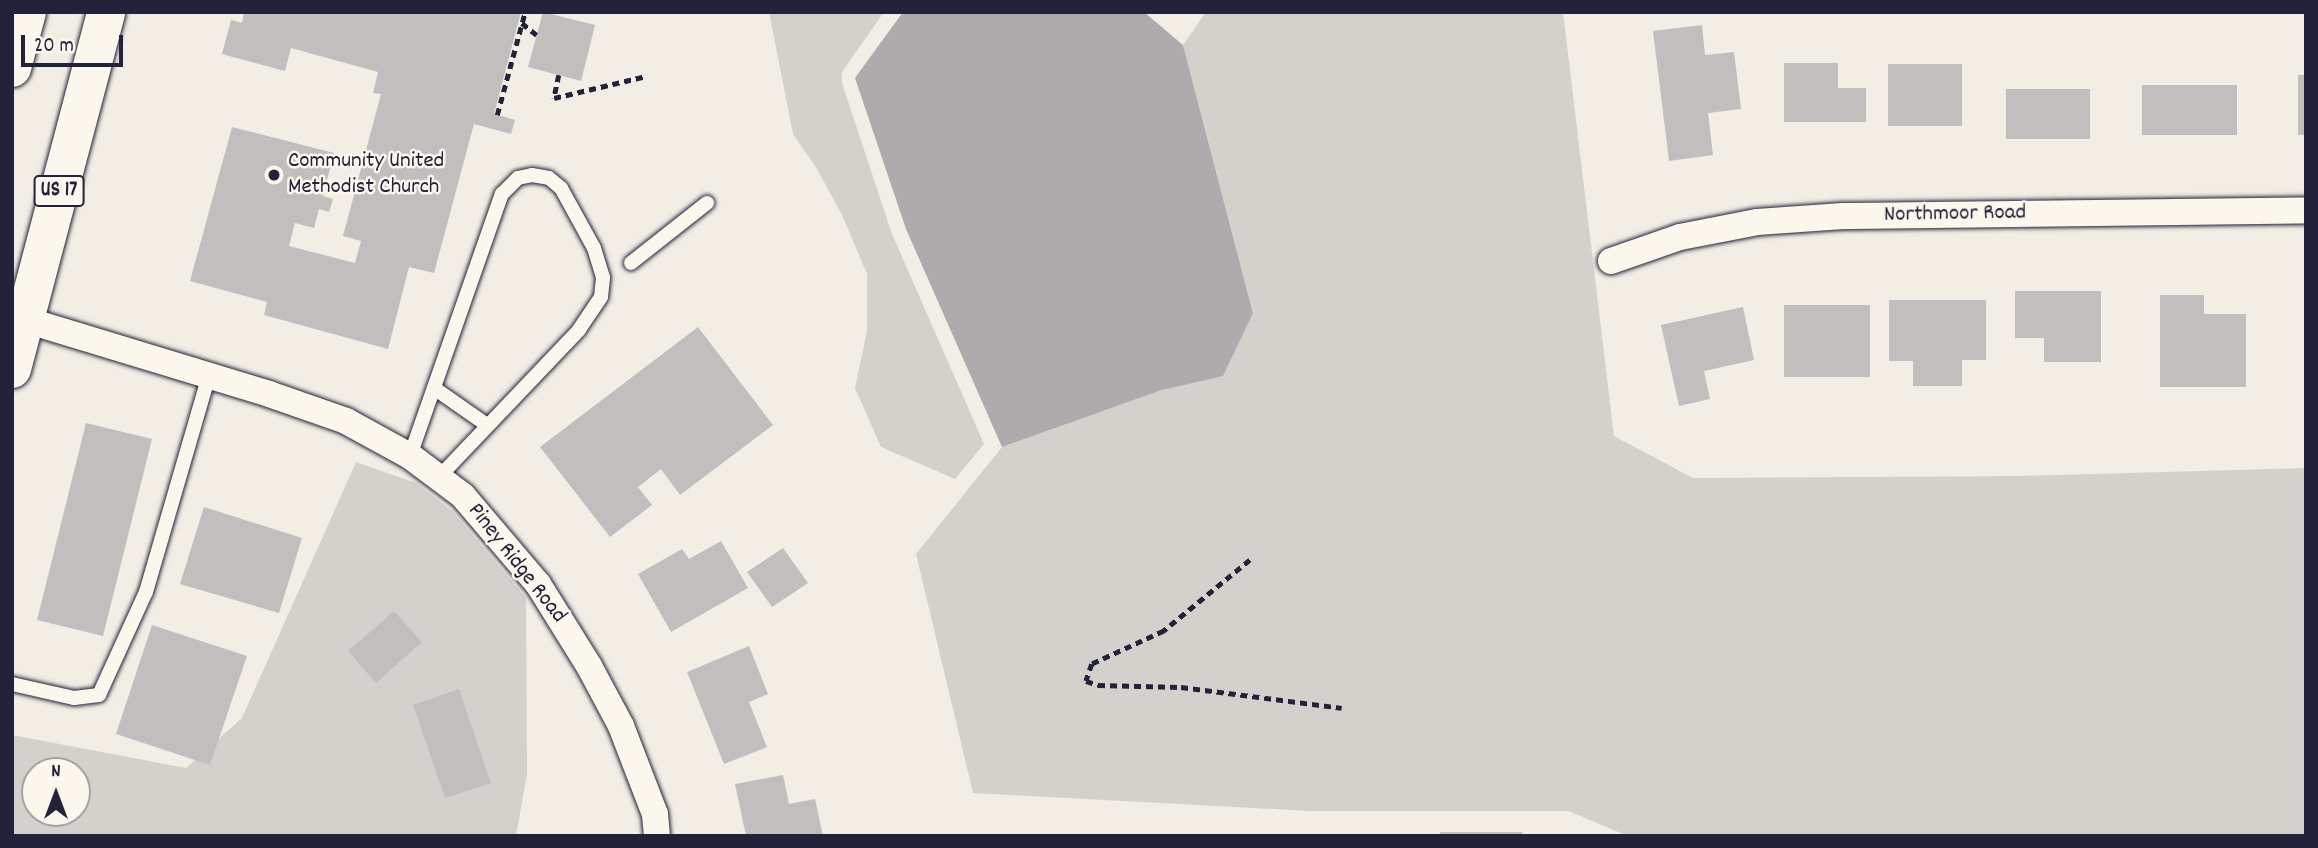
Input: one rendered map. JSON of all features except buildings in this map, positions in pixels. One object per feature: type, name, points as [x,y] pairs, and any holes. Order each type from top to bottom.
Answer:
[{"type":"main road","points":[[12,68],[27,12]]},
{"type":"main road","name":"US 17","points":[[12,369],[19,309],[103,16]]},
{"type":"street","name":"Northmoor Road","points":[[1611,261],[1680,237],[1757,222],[1843,216],[2306,211]]},
{"type":"street","name":"Piney Ridge Road","points":[[19,309],[334,416],[410,456],[463,496],[506,543],[565,625],[621,726],[655,814],[657,836]]},
{"type":"lane","points":[[410,456],[502,194],[518,178],[532,175],[549,178],[561,188],[594,248],[603,278],[601,298],[579,330],[439,477]]},
{"type":"lane","points":[[631,263],[707,203]]},
{"type":"lane","points":[[12,684],[74,698],[99,695],[146,592],[209,375]]},
{"type":"lane","points":[[434,388],[486,425]]},
{"type":"path","points":[[497,115],[525,12]]},
{"type":"path","points":[[522,23],[537,34]]},
{"type":"path","points":[[559,75],[554,98],[646,76]]},
{"type":"path","points":[[1250,560],[1164,631],[1092,664],[1086,681],[1098,685],[1181,687],[1342,708]]},
{"type":"shaded area","points":[[769,12],[884,12],[842,72],[842,83],[892,234],[984,444],[955,479],[881,447],[855,388],[867,331],[867,274],[843,217],[817,169],[793,134]]},
{"type":"shaded area","points":[[903,12],[1144,12],[1183,45],[1253,313],[1223,376],[1162,390],[1002,447],[906,229],[855,78]]},
{"type":"shaded area","points":[[1206,12],[1563,12],[1614,436],[1693,478],[2020,476],[2306,468],[2306,836],[1628,836],[1568,811],[1310,811],[973,793],[916,554],[1002,447],[1162,390],[1223,375],[1253,312],[1183,45]]},
{"type":"shaded area","points":[[356,462],[416,483],[452,511],[526,598],[527,774],[516,836],[12,836],[12,735],[186,768],[242,718]]},
{"type":"place","name":"Community United Methodist Church","points":[[274,175]]}]
